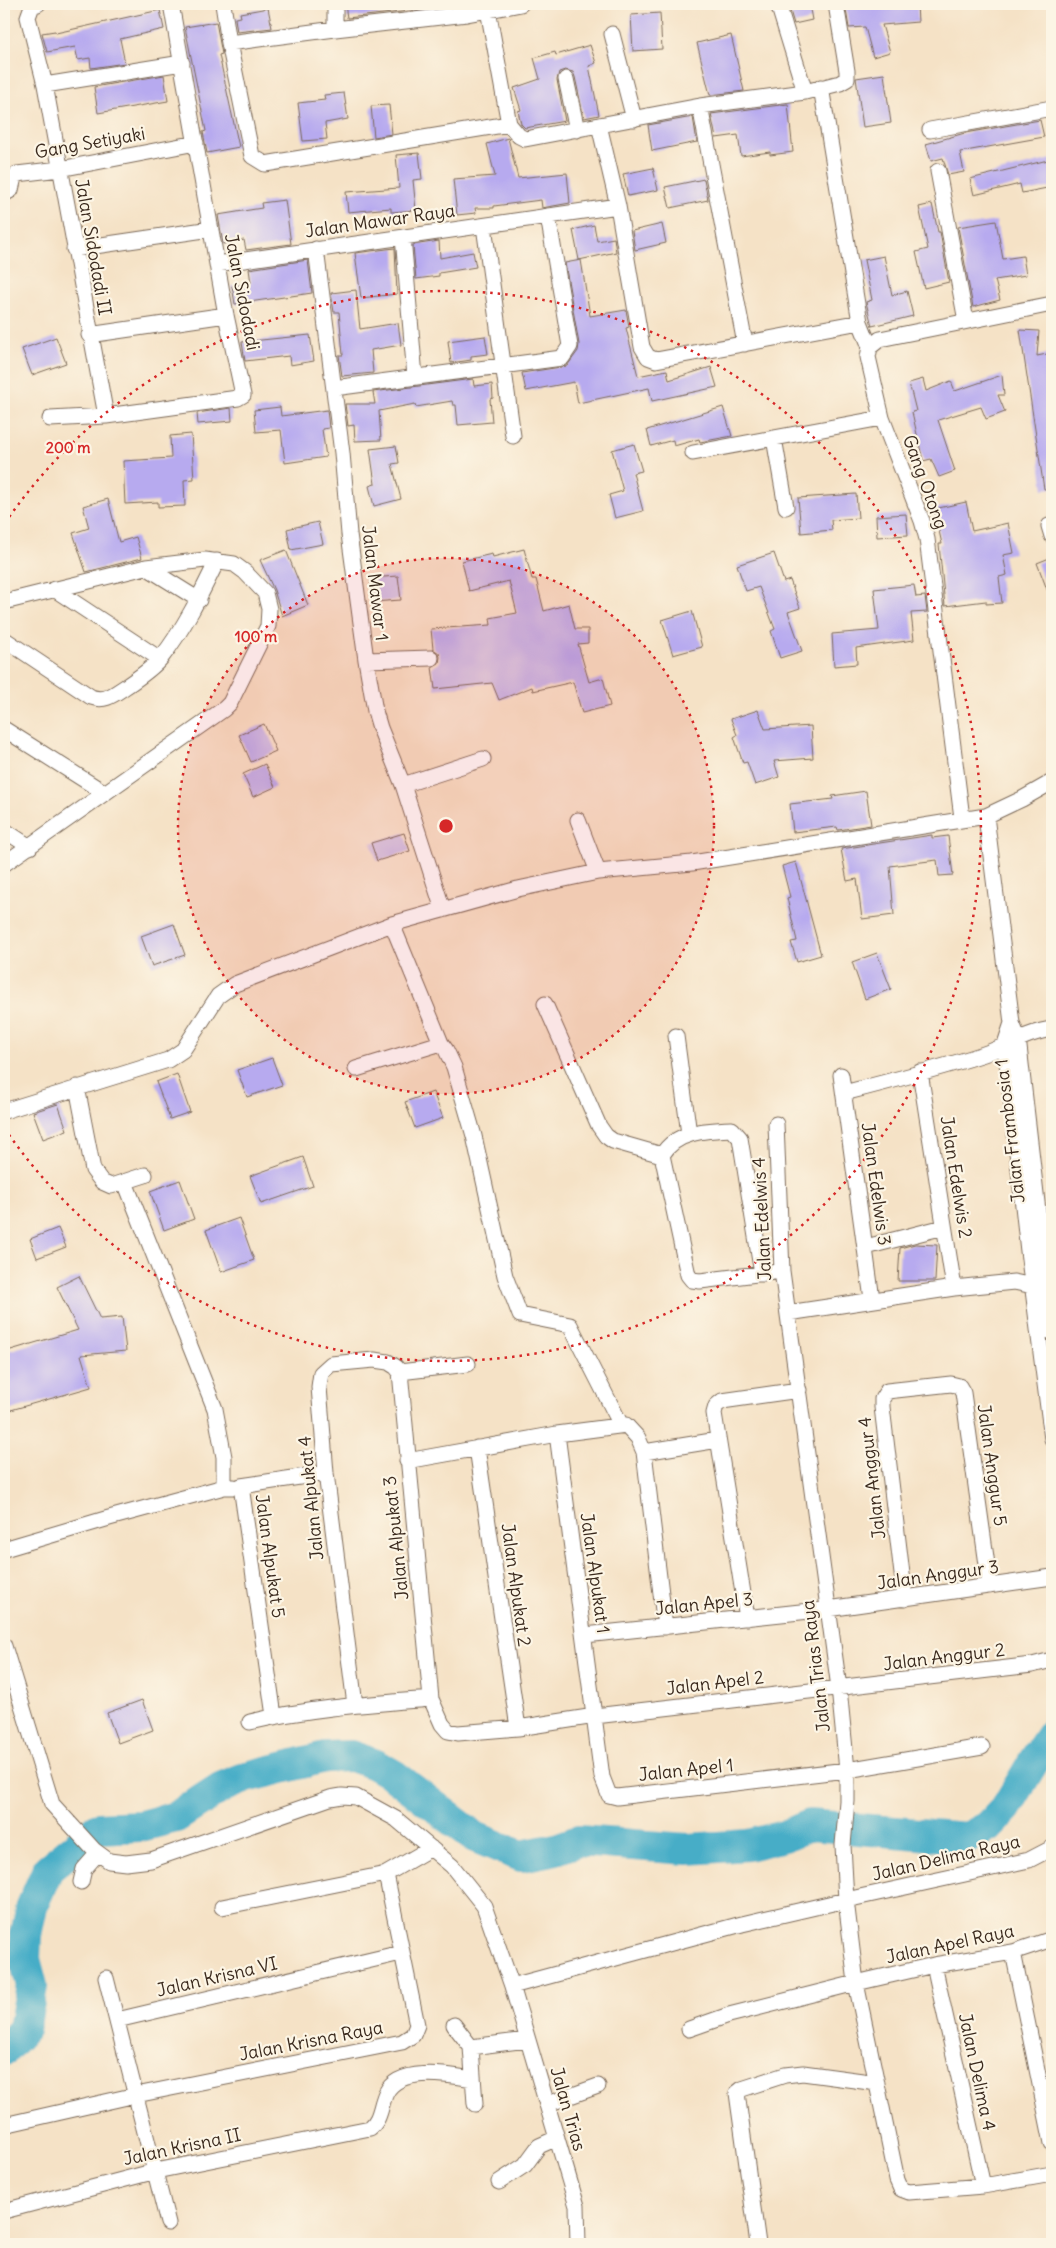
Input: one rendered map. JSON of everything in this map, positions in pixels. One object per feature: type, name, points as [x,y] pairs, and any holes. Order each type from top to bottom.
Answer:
[{"type":"street","name":"Jalan Sidodadi II","points":[[38,4],[32,6],[28,17],[45,85],[89,335],[106,416]]},
{"type":"street","name":"Jalan Sidodadi","points":[[50,419],[106,416],[238,398],[243,395],[226,315],[171,4]]},
{"type":"street","points":[[223,4],[229,44],[252,156],[266,164],[509,124]]},
{"type":"street","points":[[335,4],[335,29]]},
{"type":"street","points":[[229,44],[335,29],[427,11],[488,10],[521,4]]},
{"type":"street","points":[[778,4],[805,92]]},
{"type":"street","points":[[488,10],[509,124],[519,136],[525,139],[700,106],[805,92],[840,83],[847,79],[836,4]]},
{"type":"street","points":[[612,34],[634,119]]},
{"type":"street","points":[[45,85],[182,63]]},
{"type":"street","points":[[566,79],[577,130]]},
{"type":"street","name":"Gang Otong","points":[[821,87],[860,322],[870,347],[868,357],[882,418],[922,521],[927,539],[962,818]]},
{"type":"street","points":[[700,106],[745,344]]},
{"type":"street","points":[[930,130],[1052,108]]},
{"type":"street","points":[[599,125],[618,206],[642,347],[648,357],[656,360],[860,322]]},
{"type":"street","name":"Gang Setiyaki","points":[[4,194],[11,190],[14,177],[17,174],[60,169],[196,143]]},
{"type":"street","points":[[938,171],[966,321]]},
{"type":"street","name":"Jalan Mawar Raya","points":[[218,264],[618,206]]},
{"type":"street","points":[[334,388],[562,358],[570,346],[548,216]]},
{"type":"street","points":[[484,226],[513,436]]},
{"type":"street","points":[[74,249],[211,229]]},
{"type":"street","points":[[403,237],[415,378]]},
{"type":"street","name":"Jalan Mawar 1","points":[[316,249],[342,453],[349,534],[366,660],[380,728],[403,785],[443,910]]},
{"type":"street","points":[[870,347],[880,339],[1052,304]]},
{"type":"street","points":[[89,335],[226,315]]},
{"type":"street","points":[[694,453],[882,418]]},
{"type":"street","points":[[774,438],[786,507]]},
{"type":"street","points":[[4,602],[146,567],[205,560],[234,564],[245,572],[264,593],[269,609],[268,626],[230,703],[224,709],[4,864]]},
{"type":"street","points":[[4,639],[91,696],[101,700],[110,698],[160,659],[199,600],[217,561]]},
{"type":"street","points":[[146,567],[199,600]]},
{"type":"street","points":[[54,589],[160,659]]},
{"type":"street","points":[[366,660],[431,658]]},
{"type":"street","points":[[4,729],[105,793]]},
{"type":"street","points":[[403,785],[483,759]]},
{"type":"street","points":[[4,1111],[168,1060],[183,1050],[218,996],[235,984],[392,924],[518,889],[598,872],[683,864],[962,818],[986,816],[1052,782]]},
{"type":"street","name":"Jalan Frambosia 1","points":[[986,816],[1042,1278]]},
{"type":"street","points":[[578,820],[598,872]]},
{"type":"street","points":[[4,830],[30,847]]},
{"type":"street","points":[[392,924],[441,1043],[450,1056],[459,1082],[485,1183],[505,1276],[520,1315],[570,1325],[621,1425]]},
{"type":"street","points":[[545,1004],[606,1136],[624,1145],[662,1155]]},
{"type":"street","points":[[844,1093],[985,1053],[1012,1041],[1052,1029]]},
{"type":"street","points":[[676,1036],[689,1134]]},
{"type":"street","points":[[356,1069],[441,1043]]},
{"type":"street","name":"Jalan Edelwis 2","points":[[920,1072],[954,1288]]},
{"type":"street","name":"Jalan Edelwis 3","points":[[841,1075],[872,1300]]},
{"type":"street","points":[[76,1088],[93,1170],[102,1182],[111,1186],[145,1175]]},
{"type":"street","name":"Jalan Edelwis 4","points":[[776,1124],[782,1271],[788,1313]]},
{"type":"street","points":[[762,1274],[740,1138],[732,1129],[689,1134],[668,1145],[662,1155],[688,1275],[692,1280],[700,1281],[762,1274],[782,1271]]},
{"type":"street","points":[[125,1182],[215,1409],[224,1457],[224,1487]]},
{"type":"street","points":[[866,1247],[944,1227]]},
{"type":"street","points":[[788,1313],[954,1288],[1042,1278]]},
{"type":"street","points":[[1042,1278],[1052,1332]]},
{"type":"street","points":[[1042,1278],[1052,1439]]},
{"type":"street","name":"Jalan Trias Raya","points":[[788,1313],[839,1688],[847,1770],[847,1801],[843,1845],[846,1900],[856,1983],[896,2180],[901,2189],[909,2192],[983,2186]]},
{"type":"street","name":"Jalan Alpukat 4","points":[[355,1705],[326,1472],[319,1387],[321,1373],[331,1364],[374,1360],[388,1362],[396,1366],[400,1372]]},
{"type":"street","points":[[400,1372],[468,1364]]},
{"type":"street","name":"Jalan Alpukat 3","points":[[400,1372],[431,1699],[442,1724],[448,1731],[458,1733],[518,1728]]},
{"type":"street","name":"Jalan Anggur 5","points":[[923,1386],[951,1384],[958,1386],[963,1394],[990,1586]]},
{"type":"street","name":"Jalan Anggur 4","points":[[905,1598],[882,1399],[887,1391],[923,1386]]},
{"type":"street","points":[[747,1618],[714,1413],[716,1406],[722,1401],[799,1390]]},
{"type":"street","points":[[407,1461],[557,1434],[621,1425],[626,1426],[638,1438],[644,1452],[664,1627]]},
{"type":"street","name":"Jalan Alpukat 1","points":[[557,1434],[595,1716]]},
{"type":"street","points":[[644,1452],[718,1440]]},
{"type":"street","name":"Jalan Alpukat 2","points":[[477,1448],[518,1728]]},
{"type":"street","name":"Jalan Alpukat 5","points":[[274,1716],[241,1486],[326,1472]]},
{"type":"street","points":[[4,1549],[224,1487],[241,1486]]},
{"type":"street","name":"Jalan Anggur 3","points":[[828,1609],[1052,1576]]},
{"type":"street","name":"Jalan Apel 3","points":[[584,1635],[828,1609]]},
{"type":"street","points":[[4,1646],[52,1804],[96,1852],[84,1869],[81,1882]]},
{"type":"street","name":"Jalan Anggur 2","points":[[839,1688],[1032,1665],[1052,1660]]},
{"type":"street","name":"Jalan Apel 2","points":[[518,1728],[595,1716],[839,1688]]},
{"type":"street","points":[[250,1722],[274,1716],[355,1705],[431,1699]]},
{"type":"street","name":"Jalan Apel 1","points":[[595,1716],[602,1777],[609,1795],[617,1797],[847,1770]]},
{"type":"street","points":[[847,1770],[982,1747]]},
{"type":"street","name":"Jalan Trias","points":[[96,1852],[109,1861],[126,1863],[151,1860],[228,1832],[330,1798],[342,1796],[356,1798],[396,1819],[452,1866],[484,1906],[512,1986],[577,2206],[578,2244]]},
{"type":"street","points":[[222,1907],[386,1874],[431,1848]]},
{"type":"street","name":"Jalan Delima Raya","points":[[846,1900],[1029,1860],[1052,1848]]},
{"type":"street","name":"Jalan Krisna Raya","points":[[4,2125],[136,2095],[402,2042],[413,2035],[417,2025],[386,1874]]},
{"type":"street","points":[[512,1986],[742,1924],[846,1900]]},
{"type":"street","name":"Jalan Apel Raya","points":[[689,2029],[729,2015],[856,1983],[934,1965],[1013,1952],[1052,1939]]},
{"type":"street","name":"Jalan Krisna VI","points":[[117,2020],[401,1952]]},
{"type":"street","points":[[1013,1952],[1052,2144]]},
{"type":"street","name":"Jalan Delima 4","points":[[934,1965],[983,2186]]},
{"type":"street","points":[[106,1978],[168,2223]]},
{"type":"street","points":[[454,2025],[471,2047],[475,2104]]},
{"type":"street","points":[[471,2047],[527,2040]]},
{"type":"street","points":[[758,2244],[737,2093],[742,2089],[785,2075],[803,2073],[877,2083]]},
{"type":"street","name":"Jalan Krisna II","points":[[4,2211],[156,2170],[370,2128],[376,2122],[390,2085],[401,2079],[414,2076],[433,2076],[473,2079]]},
{"type":"street","points":[[548,2104],[598,2086]]},
{"type":"street","points":[[499,2182],[525,2164],[539,2146],[557,2138]]},
{"type":"street","points":[[983,2186],[1052,2174]]},
{"type":"building","points":[[345,4],[436,4],[436,8],[347,18]]},
{"type":"building","points":[[788,4],[809,4],[812,20],[794,24]]},
{"type":"building","points":[[845,4],[917,4],[918,22],[882,25],[890,52],[873,57],[865,27],[849,28]]},
{"type":"building","points":[[268,8],[272,28],[237,32],[235,18],[241,17],[240,13]]},
{"type":"building","points":[[160,10],[164,29],[120,39],[125,63],[91,68],[90,58],[78,60],[75,47],[47,52],[42,33],[55,31],[56,33]]},
{"type":"building","points":[[660,13],[662,49],[633,51],[631,15]]},
{"type":"building","points":[[216,22],[222,54],[219,55],[239,147],[207,153],[203,132],[206,131],[185,27]]},
{"type":"building","points":[[731,35],[744,91],[710,95],[697,43]]},
{"type":"building","points":[[590,45],[596,63],[589,66],[599,115],[584,118],[575,77],[573,72],[565,70],[559,72],[557,80],[565,121],[525,128],[521,124],[518,111],[521,110],[514,88],[540,79],[534,58],[555,52],[556,55]]},
{"type":"building","points":[[884,74],[891,123],[863,127],[856,78]]},
{"type":"building","points":[[164,75],[168,101],[98,113],[94,87]]},
{"type":"building","points":[[344,93],[348,119],[325,123],[327,139],[303,141],[298,103],[325,100],[324,95]]},
{"type":"building","points":[[788,104],[793,152],[770,155],[770,152],[741,156],[738,135],[716,138],[711,114]]},
{"type":"building","points":[[389,105],[392,134],[374,137],[371,106]]},
{"type":"building","points":[[693,117],[697,142],[652,151],[648,125]]},
{"type":"building","points":[[1040,120],[1044,137],[960,152],[964,172],[948,175],[943,158],[931,161],[926,144],[965,133]]},
{"type":"building","points":[[508,138],[518,178],[567,173],[570,203],[542,208],[541,200],[494,206],[494,208],[475,208],[476,213],[457,215],[453,179],[495,176],[487,144]]},
{"type":"building","points":[[419,153],[422,179],[413,180],[416,210],[391,212],[391,208],[348,212],[346,192],[399,188],[396,155]]},
{"type":"building","points":[[1052,159],[1052,187],[1022,193],[1020,184],[974,195],[970,179]]},
{"type":"building","points":[[653,168],[658,190],[628,196],[623,174]]},
{"type":"building","points":[[704,179],[708,200],[670,208],[665,187]]},
{"type":"building","points":[[285,200],[291,244],[246,250],[244,240],[223,244],[218,215],[262,208],[261,203]]},
{"type":"building","points":[[932,204],[938,232],[940,232],[949,282],[924,288],[916,252],[928,249],[919,207]]},
{"type":"building","points":[[996,221],[1003,259],[1023,256],[1026,275],[995,280],[1000,300],[973,307],[958,227]]},
{"type":"building","points":[[662,224],[666,243],[635,250],[632,231]]},
{"type":"building","points":[[594,225],[597,241],[614,238],[616,252],[579,260],[573,230]]},
{"type":"building","points":[[439,241],[440,258],[473,252],[476,267],[439,273],[439,276],[416,279],[413,245]]},
{"type":"building","points":[[395,248],[397,294],[361,298],[355,253]]},
{"type":"building","points":[[884,256],[892,295],[907,291],[913,316],[872,326],[866,302],[872,300],[864,260]]},
{"type":"building","points":[[308,260],[312,293],[235,304],[232,286],[251,283],[249,269]]},
{"type":"building","points":[[581,260],[590,316],[626,310],[629,327],[626,328],[638,376],[667,370],[669,380],[711,367],[717,387],[652,401],[649,388],[578,403],[574,382],[526,391],[522,373],[567,366],[578,351],[579,344],[565,263]]},
{"type":"building","points":[[356,290],[360,329],[398,323],[401,345],[371,350],[373,373],[342,376],[339,355],[343,355],[339,312],[334,312],[331,293]]},
{"type":"building","points":[[1020,330],[1039,331],[1037,356],[1052,353],[1052,488],[1044,489]]},
{"type":"building","points":[[310,335],[314,361],[290,365],[289,356],[245,361],[242,342]]},
{"type":"building","points":[[485,336],[488,354],[471,356],[471,360],[451,363],[448,341]]},
{"type":"building","points":[[56,337],[66,363],[32,375],[22,349]]},
{"type":"building","points":[[1002,375],[1004,395],[998,395],[1005,412],[986,419],[981,407],[938,420],[955,471],[939,477],[931,459],[923,461],[912,412],[916,411],[909,383],[923,379],[926,391],[951,381],[955,391]]},
{"type":"building","points":[[473,379],[474,386],[492,384],[493,398],[490,399],[492,422],[458,425],[456,405],[453,405],[452,401],[416,407],[415,404],[379,411],[381,440],[355,441],[354,425],[348,426],[345,404],[375,404],[373,392]]},
{"type":"building","points":[[280,407],[281,416],[327,410],[329,428],[322,429],[326,457],[285,463],[281,430],[256,432],[254,410]]},
{"type":"building","points":[[723,407],[732,436],[700,442],[699,439],[674,446],[673,440],[651,446],[647,430]]},
{"type":"building","points":[[231,408],[232,421],[198,424],[197,413]]},
{"type":"building","points":[[191,434],[194,479],[184,480],[185,506],[158,507],[158,502],[125,504],[123,461],[171,458],[170,436]]},
{"type":"building","points":[[634,444],[642,471],[633,473],[643,511],[615,518],[609,495],[623,491],[612,450]]},
{"type":"building","points":[[396,446],[399,463],[392,464],[401,499],[374,506],[369,486],[375,484],[370,449]]},
{"type":"building","points":[[856,494],[858,518],[831,520],[832,530],[801,533],[798,498]]},
{"type":"building","points":[[108,499],[119,542],[136,537],[142,558],[86,572],[73,533],[89,528],[83,506]]},
{"type":"building","points":[[966,502],[972,531],[1008,523],[1014,553],[1003,555],[1007,575],[999,577],[1002,603],[986,604],[986,601],[945,606],[939,544],[942,544],[934,509]]},
{"type":"building","points":[[906,514],[908,535],[877,537],[876,516]]},
{"type":"building","points":[[318,522],[323,544],[291,550],[287,529]]},
{"type":"building","points":[[524,549],[532,579],[536,579],[544,611],[569,604],[575,629],[588,629],[588,643],[578,644],[589,682],[603,678],[610,706],[582,713],[573,682],[533,691],[532,687],[499,700],[492,683],[435,689],[432,667],[439,663],[440,657],[439,653],[433,649],[431,629],[491,625],[490,618],[517,613],[509,581],[469,591],[462,561],[492,554],[493,557]]},
{"type":"building","points":[[286,550],[308,605],[282,616],[274,590],[260,560]]},
{"type":"building","points":[[774,553],[784,582],[790,580],[800,608],[788,612],[802,651],[780,658],[771,631],[775,629],[759,587],[746,591],[737,565]]},
{"type":"building","points":[[1052,557],[1052,600],[1051,600],[1037,563]]},
{"type":"building","points":[[398,576],[401,600],[373,602],[370,578]]},
{"type":"building","points":[[914,585],[916,597],[925,596],[927,612],[911,613],[914,640],[856,648],[857,664],[834,666],[832,634],[879,630],[874,589]]},
{"type":"building","points":[[692,611],[702,647],[673,655],[662,620]]},
{"type":"building","points":[[758,710],[765,729],[811,726],[813,758],[774,761],[779,777],[755,785],[747,762],[743,763],[734,737],[737,735],[731,719]]},
{"type":"building","points":[[264,724],[276,751],[251,762],[239,735]]},
{"type":"building","points":[[265,764],[275,787],[253,797],[243,774]]},
{"type":"building","points":[[866,791],[871,825],[838,830],[837,827],[793,832],[790,804],[833,799],[832,796]]},
{"type":"building","points":[[404,833],[410,851],[377,861],[371,843]]},
{"type":"building","points":[[932,835],[932,838],[948,836],[953,875],[939,876],[937,860],[890,866],[894,915],[862,919],[857,879],[847,881],[841,849]]},
{"type":"building","points":[[796,862],[821,955],[797,962],[791,942],[797,941],[787,898],[790,897],[782,866]]},
{"type":"building","points":[[174,924],[185,955],[152,966],[141,936]]},
{"type":"building","points":[[877,953],[891,989],[865,999],[852,962]]},
{"type":"building","points":[[272,1058],[282,1085],[247,1097],[237,1070]]},
{"type":"building","points":[[177,1074],[190,1112],[170,1119],[156,1082]]},
{"type":"building","points":[[433,1092],[443,1118],[415,1128],[405,1102]]},
{"type":"building","points":[[58,1104],[67,1130],[43,1139],[33,1112]]},
{"type":"building","points":[[303,1157],[313,1186],[261,1204],[250,1176]]},
{"type":"building","points":[[180,1180],[194,1219],[164,1230],[150,1191]]},
{"type":"building","points":[[239,1218],[254,1260],[221,1272],[206,1230]]},
{"type":"building","points":[[58,1228],[66,1247],[37,1258],[30,1239]]},
{"type":"building","points":[[915,1244],[937,1245],[935,1281],[898,1281],[900,1248]]},
{"type":"building","points":[[79,1276],[100,1319],[122,1317],[126,1351],[81,1355],[91,1387],[4,1412],[4,1352],[78,1330],[57,1287]]},
{"type":"building","points":[[142,1700],[153,1730],[118,1743],[107,1713]]},
{"type":"waterway","points":[[4,2050],[24,2029],[32,1986],[25,1959],[26,1935],[32,1906],[48,1869],[98,1828],[141,1826],[176,1817],[222,1787],[247,1777],[325,1757],[351,1756],[374,1764],[395,1776],[475,1837],[521,1856],[556,1849],[578,1841],[688,1849],[748,1845],[784,1836],[810,1825],[967,1838],[988,1827],[1006,1808],[1052,1734]]}]
